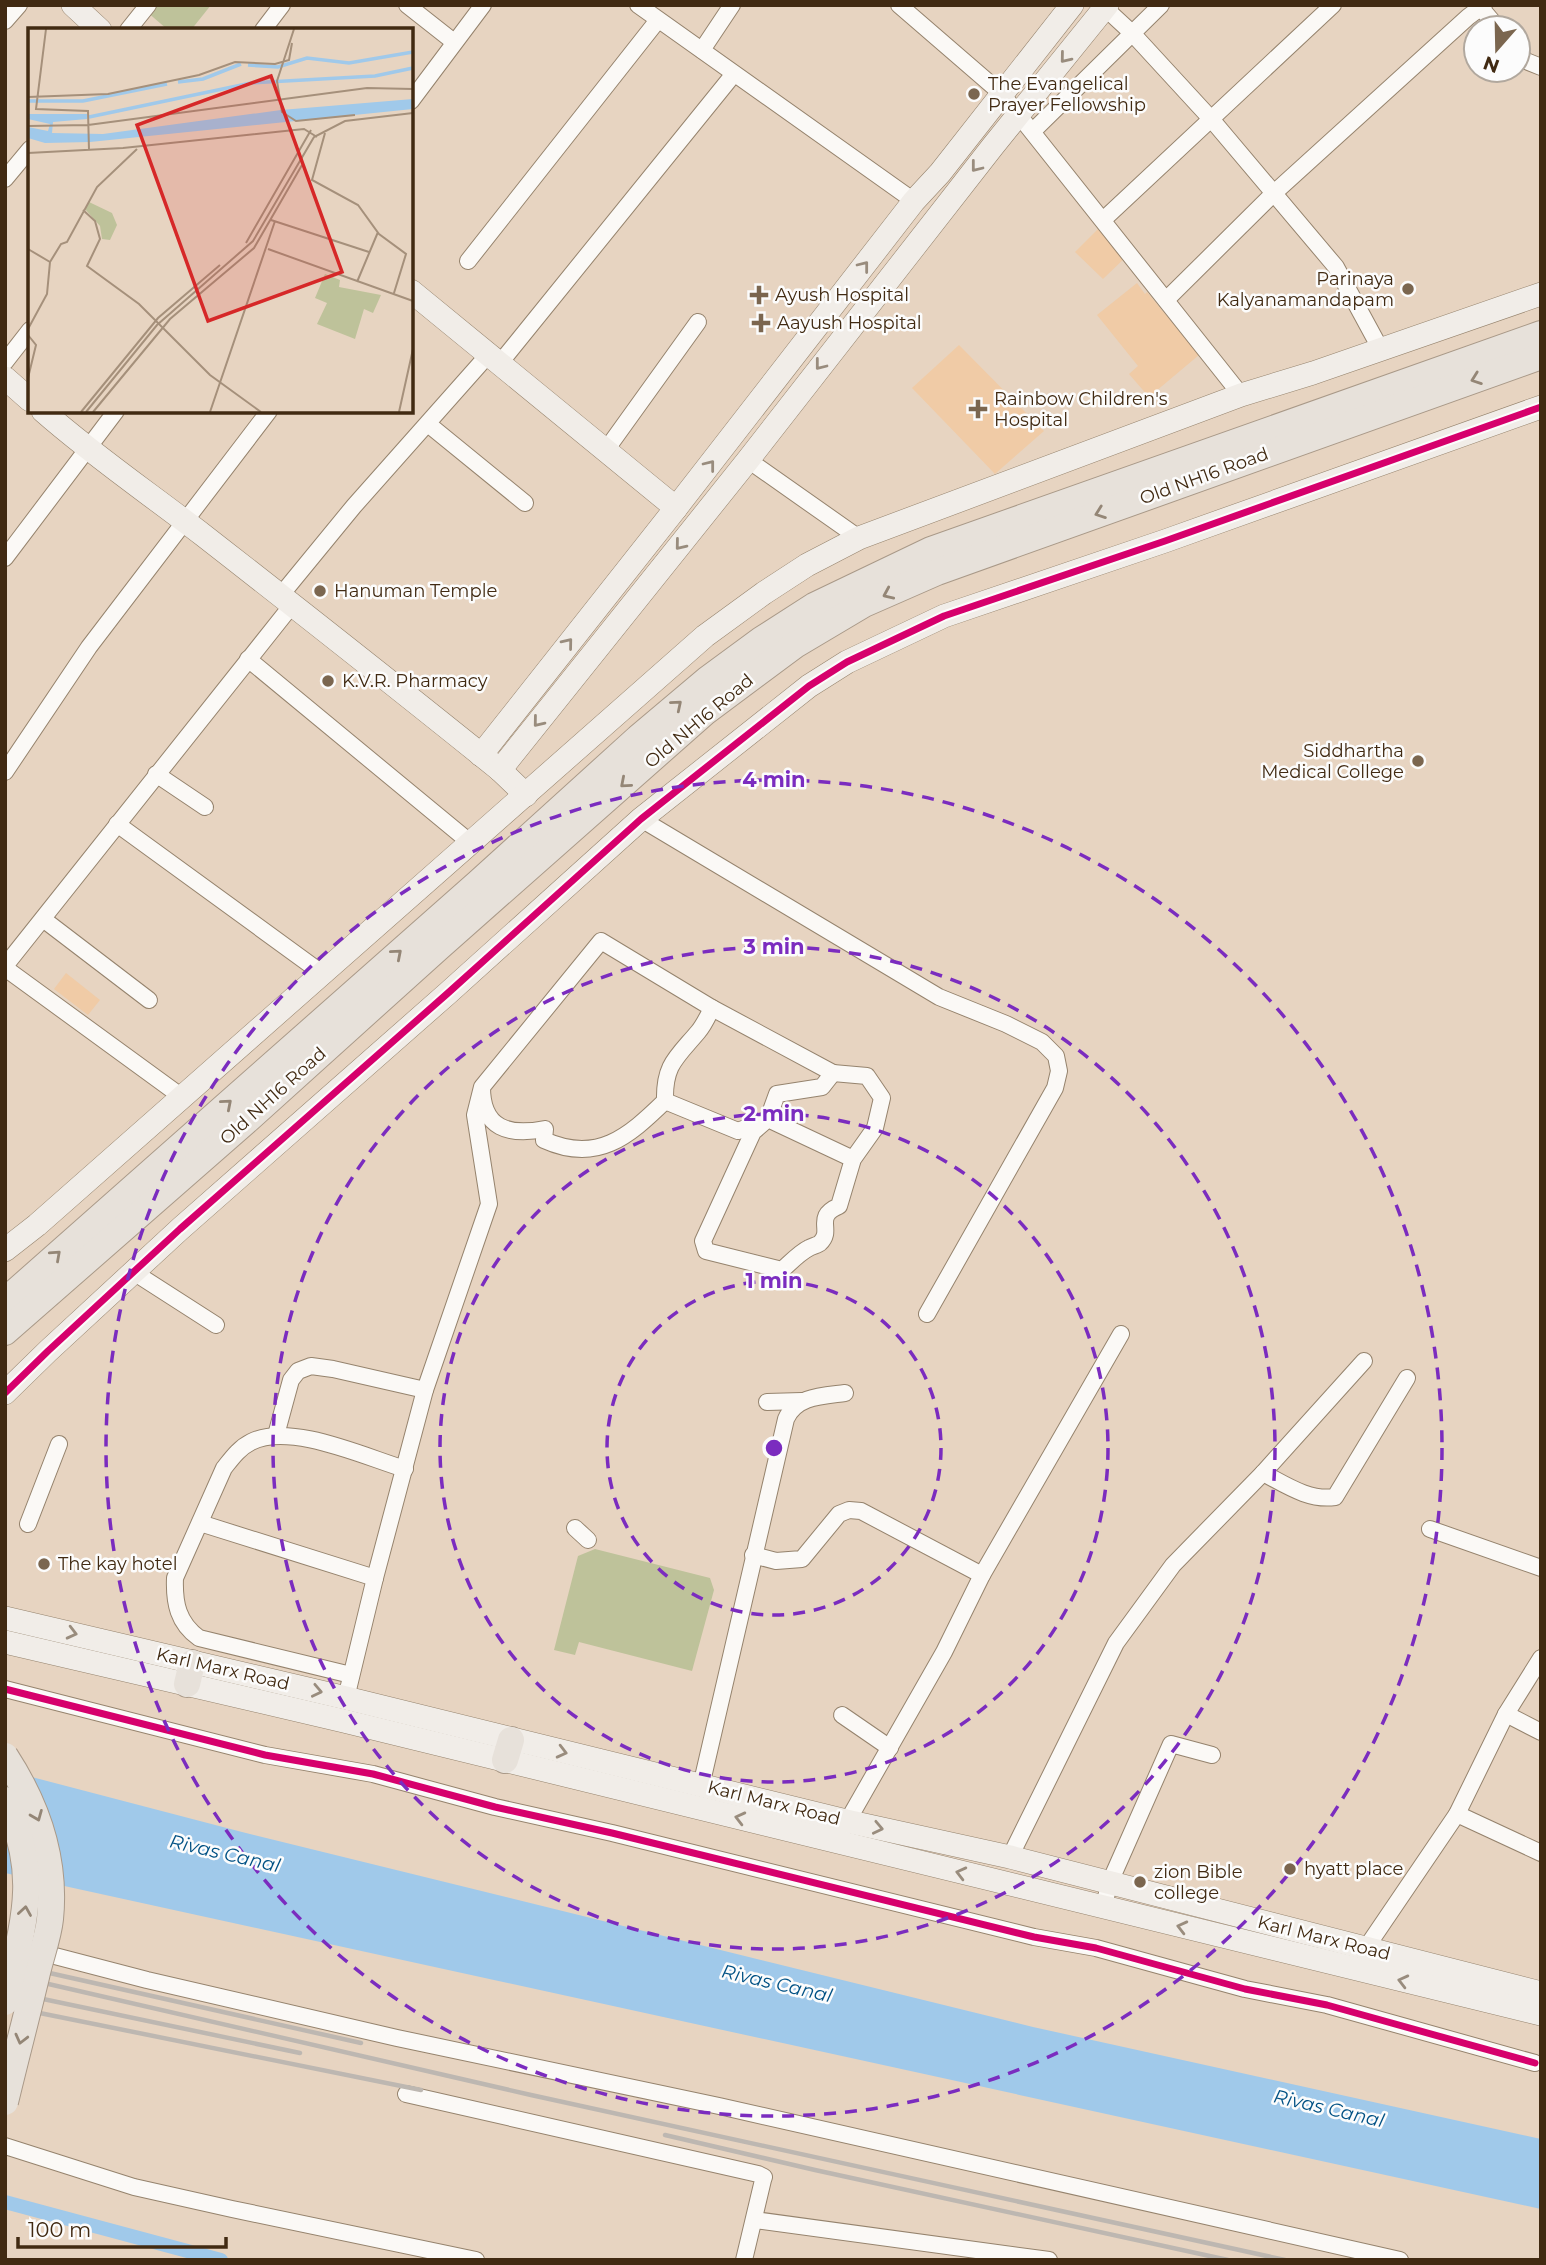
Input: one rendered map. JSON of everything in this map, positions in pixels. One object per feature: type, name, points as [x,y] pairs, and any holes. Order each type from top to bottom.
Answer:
[{"type":"main road","name":"Old NH16 Road","points":[[5,1301],[648,730],[708,679],[814,606],[943,545],[1541,334]]},
{"type":"main road","name":"Old NH16 Road","points":[[5,1332],[705,712],[795,645],[864,604],[937,572],[1541,356]]},
{"type":"main road","points":[[5,1756],[25,1789],[40,1823],[50,1883],[50,1920],[5,2102]]},
{"type":"main road","points":[[5,1800],[16,1822],[25,1852],[28,1886],[27,1909],[5,2002]]},
{"type":"street","points":[[5,21],[19,5]]},
{"type":"street","points":[[74,5],[98,28]]},
{"type":"street","points":[[130,27],[148,5]]},
{"type":"street","points":[[265,28],[282,5]]},
{"type":"street","points":[[407,5],[454,42]]},
{"type":"street","points":[[413,98],[483,5]]},
{"type":"street","points":[[638,5],[914,201]]},
{"type":"street","points":[[702,50],[732,5]]},
{"type":"street","points":[[899,5],[1002,94],[1241,395]]},
{"type":"street","points":[[481,755],[914,201],[940,173],[1072,5]]},
{"type":"street","points":[[1026,123],[1161,5]]},
{"type":"street","points":[[1103,220],[1333,5]]},
{"type":"street","points":[[500,770],[753,452],[1026,123],[1106,7],[1212,120],[1336,268],[1381,350]]},
{"type":"street","points":[[1166,300],[1273,193],[1473,9]]},
{"type":"street","points":[[468,261],[658,20]]},
{"type":"street","points":[[182,1097],[5,967],[248,659],[286,600],[354,506],[428,424],[494,359],[733,75]]},
{"type":"street","points":[[5,179],[11,161],[28,150]]},
{"type":"street","points":[[413,293],[676,508]]},
{"type":"street","points":[[5,1250],[37,1225],[472,844],[705,636],[807,565],[859,538],[1241,395],[1541,294]]},
{"type":"street","points":[[606,450],[698,322]]},
{"type":"street","points":[[5,362],[28,333]]},
{"type":"street","points":[[5,378],[28,398]]},
{"type":"street","points":[[5,1392],[180,1230],[641,819],[809,686],[847,662],[944,616],[1165,541],[1541,407]]},
{"type":"street","points":[[45,413],[86,449],[186,522],[500,770],[526,795]]},
{"type":"street","points":[[5,558],[114,413]]},
{"type":"street","points":[[5,772],[89,648],[268,413]]},
{"type":"street","points":[[428,424],[525,503]]},
{"type":"street","points":[[739,428],[753,452],[859,538]]},
{"type":"street","points":[[248,659],[472,844]]},
{"type":"street","points":[[156,774],[205,807]]},
{"type":"street","points":[[641,819],[939,997],[1042,1042],[1056,1056],[1059,1071],[1055,1088],[927,1314]]},
{"type":"street","points":[[117,824],[323,974]]},
{"type":"street","points":[[43,919],[149,1000]]},
{"type":"street","points":[[346,1698],[425,1390],[489,1204],[475,1115],[482,1087],[601,941],[712,1008],[833,1073],[867,1076],[882,1098],[875,1128],[853,1159],[839,1206],[829,1210],[823,1221],[825,1233],[819,1244],[808,1248],[782,1270],[706,1251],[703,1241],[752,1132],[768,1119],[777,1094],[822,1087],[833,1073]]},
{"type":"street","points":[[665,1101],[664,1082],[679,1051],[699,1031],[712,1008]]},
{"type":"street","points":[[482,1087],[482,1102],[487,1116],[504,1129],[530,1132],[545,1129],[544,1140],[561,1147],[583,1151],[622,1138],[665,1101]]},
{"type":"street","points":[[665,1101],[738,1131],[768,1119],[853,1159]]},
{"type":"street","points":[[135,1273],[216,1325]]},
{"type":"street","points":[[838,1843],[846,1821],[944,1652],[982,1575],[1121,1334]]},
{"type":"street","points":[[1010,1857],[1116,1643],[1173,1565],[1263,1473],[1364,1361]]},
{"type":"street","points":[[276,1435],[290,1380],[298,1371],[311,1366],[425,1390]]},
{"type":"street","points":[[1263,1473],[1311,1496],[1321,1499],[1335,1497],[1407,1378]]},
{"type":"street","points":[[767,1402],[802,1401],[845,1393]]},
{"type":"street","points":[[701,1786],[786,1419],[791,1408],[802,1401]]},
{"type":"street","points":[[351,1675],[200,1638],[187,1629],[179,1615],[174,1595],[175,1578],[224,1468],[235,1454],[250,1442],[276,1435],[313,1440],[405,1469]]},
{"type":"street","points":[[28,1524],[59,1444]]},
{"type":"street","points":[[753,1555],[776,1561],[802,1559],[839,1514],[849,1510],[861,1511],[982,1575]]},
{"type":"street","points":[[200,1523],[375,1578]]},
{"type":"street","points":[[575,1528],[588,1540]]},
{"type":"street","points":[[1430,1529],[1541,1568]]},
{"type":"street","name":"Karl Marx Road","points":[[5,1618],[64,1630],[190,1674],[508,1750],[701,1786],[1110,1882],[1366,1948],[1541,2014]]},
{"type":"street","name":"Karl Marx Road","points":[[5,1642],[346,1698],[508,1750],[838,1843],[1104,1908],[1452,1982],[1541,1993]]},
{"type":"street","points":[[1366,1948],[1457,1814],[1506,1714],[1541,1658]]},
{"type":"street","points":[[5,1689],[265,1755],[373,1774],[495,1807],[612,1833],[1034,1937],[1096,1948],[1245,1989],[1327,2005],[1535,2063]]},
{"type":"street","points":[[1506,1714],[1541,1732]]},
{"type":"street","points":[[842,1715],[890,1748]]},
{"type":"street","points":[[1104,1908],[1110,1882],[1171,1744],[1212,1755]]},
{"type":"street","points":[[1457,1814],[1541,1853]]},
{"type":"street","points":[[5,1943],[147,1980],[371,2032],[733,2109],[1400,2260]]},
{"type":"street","points":[[406,2094],[758,2174],[764,2177],[744,2260]]},
{"type":"street","points":[[5,2146],[134,2187],[476,2260]]},
{"type":"street","points":[[755,2220],[1049,2260]]},
{"type":"shaded area","points":[[1102,225],[1130,253],[1103,279],[1075,252]]},
{"type":"shaded area","points":[[1137,283],[1199,355],[1149,397],[1129,374],[1138,366],[1097,315]]},
{"type":"shaded area","name":"Rainbow Children's Hospital","points":[[959,345],[1044,431],[995,474],[912,388]]},
{"type":"shaded area","points":[[66,973],[100,1000],[88,1015],[54,989]]},
{"type":"green space","points":[[139,5],[211,5],[193,28],[166,28]]},
{"type":"green space","points":[[595,1549],[710,1578],[714,1590],[692,1671],[579,1642],[575,1655],[554,1650],[578,1556]]},
{"type":"water","name":"Rivas Canal","points":[[5,1770],[242,1832],[1033,2027],[1541,2139],[1541,2209],[5,1873]]},
{"type":"waterway","points":[[5,2202],[221,2260]]},
{"type":"railway","points":[[5,1963],[361,2043]]},
{"type":"railway","points":[[5,1974],[531,2095],[1285,2260]]},
{"type":"railway","points":[[5,1991],[300,2053]]},
{"type":"railway","points":[[5,2006],[421,2090]]},
{"type":"railway","points":[[665,2135],[1228,2260]]},
{"type":"cycle path","points":[[5,1393],[180,1229],[641,819],[809,686],[847,662],[944,616],[1165,541],[1541,407]]},
{"type":"cycle path","points":[[5,1689],[265,1755],[373,1774],[495,1807],[612,1833],[1034,1937],[1096,1948],[1245,1989],[1327,2005],[1535,2063]]},
{"type":"place","name":"The Evangelical Prayer Fellowship","points":[[974,94]]},
{"type":"place","name":"Parinaya Kalyanamandapam","points":[[1408,289]]},
{"type":"place","name":"Ayush Hospital","points":[[759,295]]},
{"type":"place","name":"Aayush Hospital","points":[[761,323]]},
{"type":"place","name":"Rainbow Children's Hospital","points":[[978,409]]},
{"type":"place","name":"Hanuman Temple","points":[[320,591]]},
{"type":"place","name":"K.V.R. Pharmacy","points":[[328,681]]},
{"type":"place","name":"Siddhartha Medical College","points":[[1418,761]]},
{"type":"place","name":"The kay hotel","points":[[44,1564]]},
{"type":"place","name":"hyatt place","points":[[1290,1869]]},
{"type":"place","name":"zion Bible college","points":[[1140,1882]]}]
